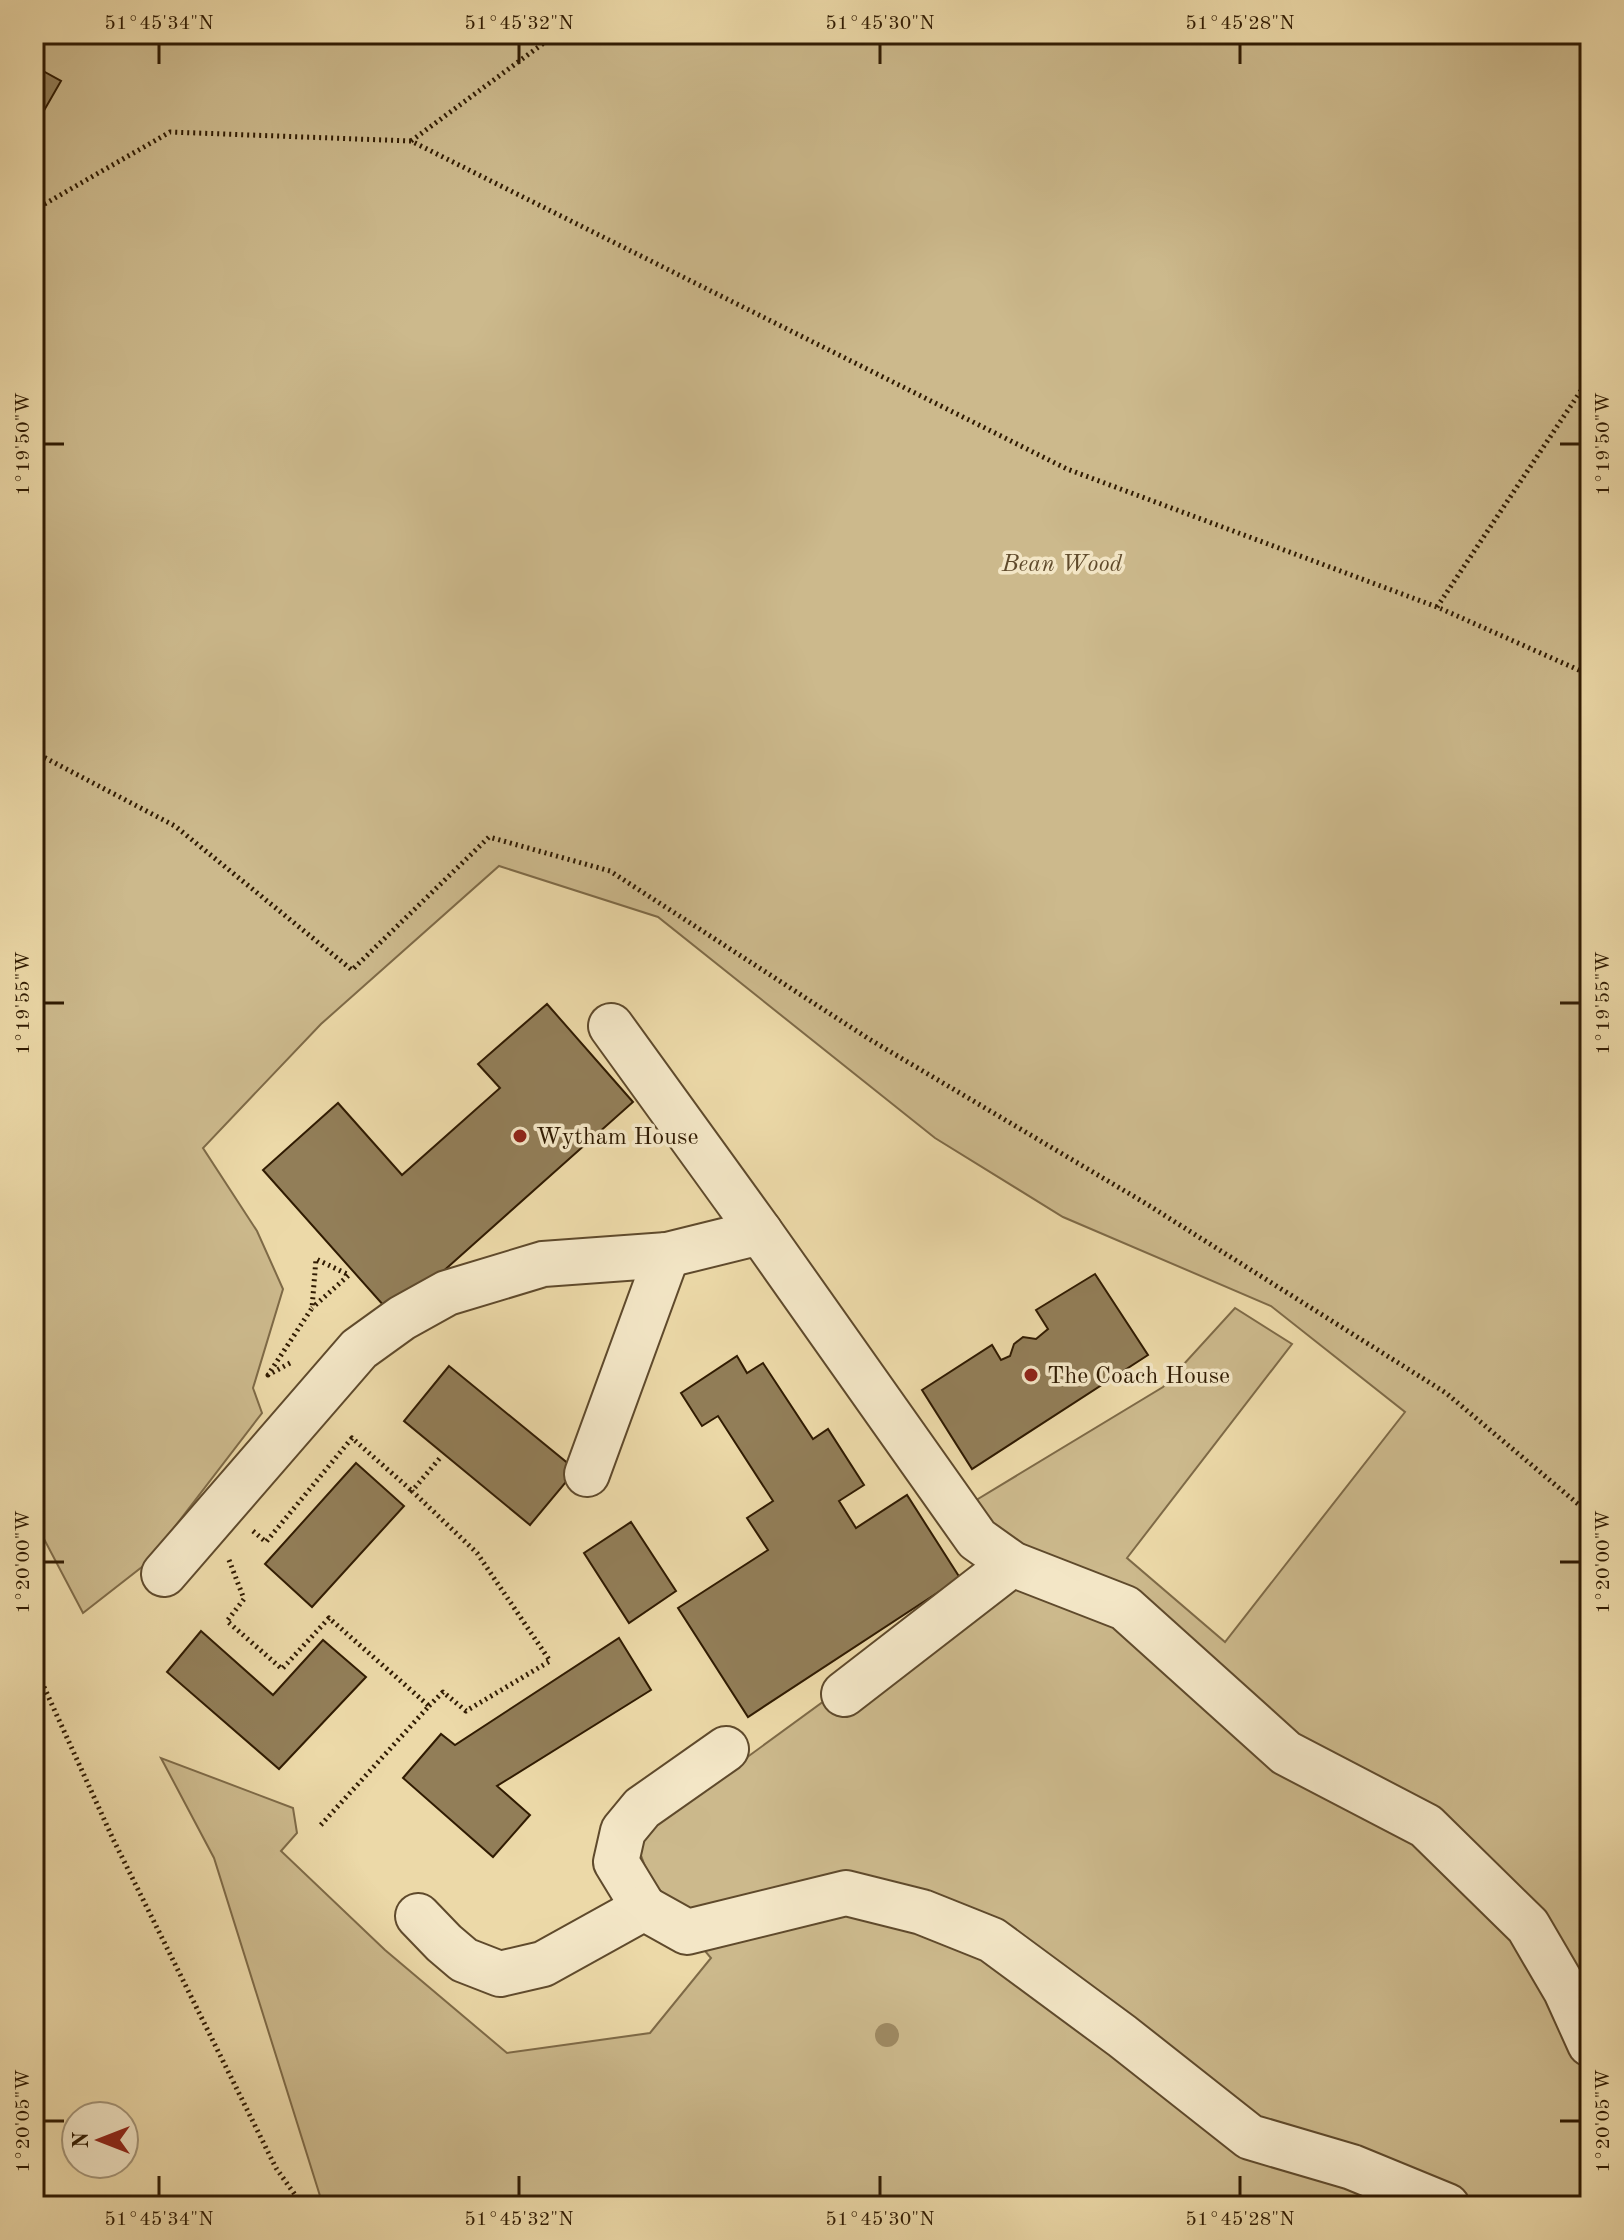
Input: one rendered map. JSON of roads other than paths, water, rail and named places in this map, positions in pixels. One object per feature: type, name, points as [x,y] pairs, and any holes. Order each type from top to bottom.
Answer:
[{"type":"lane","points":[[611,1026],[977,1539],[1012,1564],[1125,1608],[1286,1753],[1426,1826],[1528,1926],[1566,1991],[1590,2044]]},
{"type":"lane","points":[[164,1574],[214,1543],[359,1349],[402,1318],[447,1293],[543,1264],[667,1255],[760,1232]]},
{"type":"lane","points":[[587,1474],[667,1255]]},
{"type":"lane","points":[[844,1694],[1012,1564]]},
{"type":"lane","points":[[726,1749],[642,1808],[623,1831],[616,1862],[644,1908],[687,1932],[846,1893],[922,1912],[992,1940],[1122,2036],[1250,2137],[1352,2167],[1447,2206]]},
{"type":"lane","points":[[418,1916],[464,1960],[500,1974],[543,1964],[644,1908]]},
{"type":"place","name":"Wytham House","points":[[520,1136]]},
{"type":"place","name":"The Coach House","points":[[1031,1375]]},
{"type":"park label","name":"Bean Wood","points":[[1062,563]]}]
